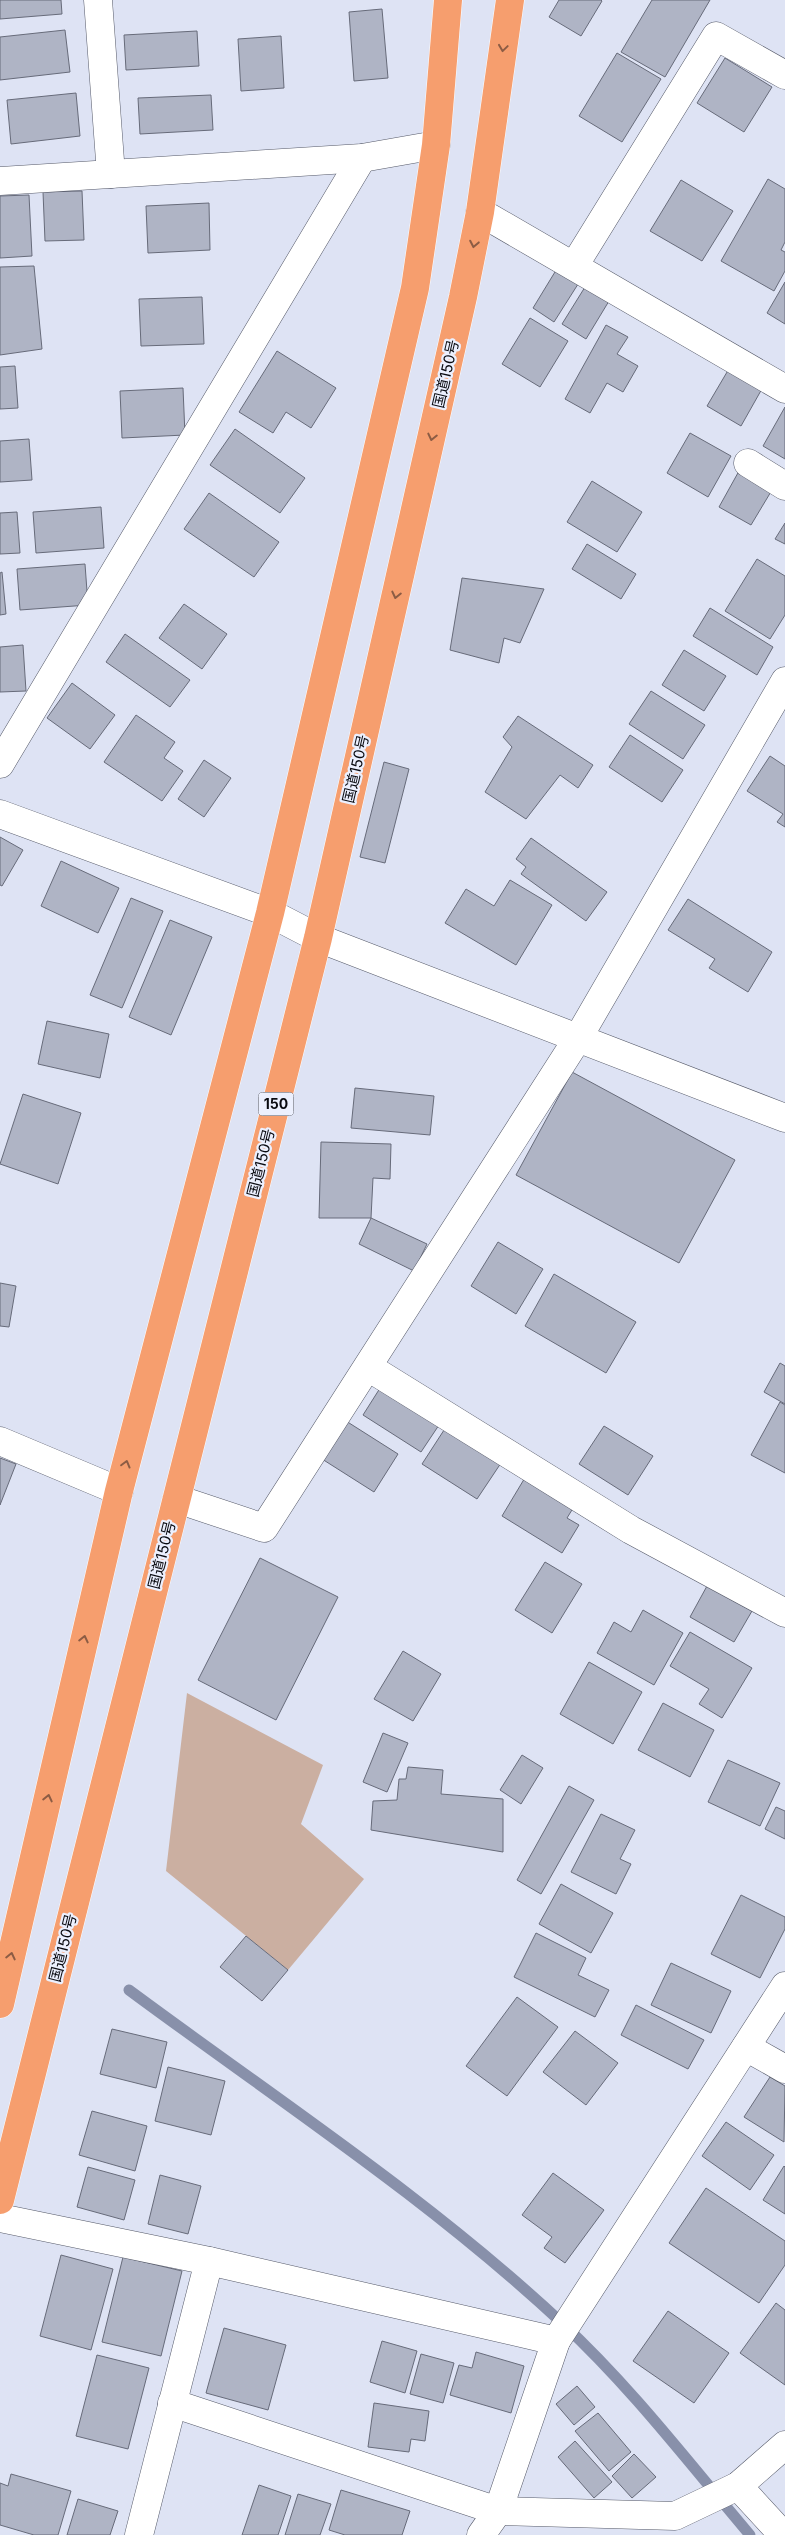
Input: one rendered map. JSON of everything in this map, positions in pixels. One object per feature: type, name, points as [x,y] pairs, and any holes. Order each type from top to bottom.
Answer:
[{"type":"highway","points":[[0,2004],[119,1491],[270,913],[415,288],[436,145],[448,0]]},
{"type":"highway","name":"国道150号","points":[[0,2200],[318,938],[463,297],[480,212],[510,0]]},
{"type":"street","points":[[98,0],[111,174]]},
{"type":"street","points":[[574,266],[716,36],[785,75]]},
{"type":"street","points":[[0,181],[362,158],[436,145]]},
{"type":"street","points":[[0,764],[362,158]]},
{"type":"street","points":[[480,212],[785,389]]},
{"type":"street","points":[[748,463],[785,486]]},
{"type":"street","points":[[176,1499],[264,1528],[578,1038],[785,681]]},
{"type":"street","points":[[0,814],[270,913],[318,938],[785,1118]]},
{"type":"street","points":[[368,1367],[631,1530],[785,1614]]},
{"type":"street","points":[[0,1441],[119,1491]]},
{"type":"street","points":[[481,2535],[498,2511],[556,2341],[785,1986]]},
{"type":"street","points":[[746,2047],[785,2069]]},
{"type":"street","points":[[0,2218],[209,2261],[556,2341]]},
{"type":"street","points":[[139,2535],[209,2261]]},
{"type":"street","points":[[172,2403],[498,2511],[675,2516],[738,2486],[785,2445]]},
{"type":"street","points":[[738,2486],[783,2535]]},
{"type":"shaded area","points":[[187,1693],[323,1765],[301,1824],[364,1879],[288,1970],[166,1871]]},
{"type":"building","points":[[0,0],[61,0],[62,14],[0,19]]},
{"type":"building","points":[[559,0],[602,1],[581,36],[549,17]]},
{"type":"building","points":[[652,0],[710,0],[665,77],[621,52]]},
{"type":"building","points":[[382,9],[388,78],[354,81],[349,12]]},
{"type":"building","points":[[65,30],[70,72],[0,80],[0,37]]},
{"type":"building","points":[[197,31],[199,66],[126,70],[124,35]]},
{"type":"building","points":[[281,36],[284,88],[241,91],[238,39]]},
{"type":"building","points":[[617,53],[661,79],[622,142],[579,116]]},
{"type":"building","points":[[725,58],[772,87],[744,132],[697,103]]},
{"type":"building","points":[[76,93],[80,136],[11,144],[7,100]]},
{"type":"building","points":[[211,95],[213,130],[140,134],[138,98]]},
{"type":"building","points":[[768,179],[785,189],[785,242],[781,250],[785,252],[785,271],[774,291],[721,261]]},
{"type":"building","points":[[681,180],[733,211],[702,261],[650,231]]},
{"type":"building","points":[[82,191],[84,240],[45,241],[43,192]]},
{"type":"building","points":[[29,195],[32,256],[0,258],[0,196]]},
{"type":"building","points":[[209,203],[210,250],[148,253],[146,206]]},
{"type":"building","points":[[34,266],[42,349],[0,355],[0,267]]},
{"type":"building","points":[[558,267],[580,281],[554,322],[533,308]]},
{"type":"building","points":[[785,282],[785,324],[767,313]]},
{"type":"building","points":[[585,287],[609,301],[586,339],[562,324]]},
{"type":"building","points":[[202,297],[204,344],[141,346],[139,299]]},
{"type":"building","points":[[530,318],[568,341],[540,387],[502,364]]},
{"type":"building","points":[[606,325],[628,337],[617,354],[638,366],[623,392],[607,383],[590,413],[565,399]]},
{"type":"building","points":[[277,351],[336,388],[311,428],[286,412],[273,433],[239,412]]},
{"type":"building","points":[[15,366],[18,408],[0,409],[0,367]]},
{"type":"building","points":[[730,367],[763,387],[741,426],[707,406]]},
{"type":"building","points":[[183,388],[185,435],[122,438],[120,391]]},
{"type":"building","points":[[785,407],[785,459],[763,446]]},
{"type":"building","points":[[235,429],[305,478],[280,513],[210,465]]},
{"type":"building","points":[[690,433],[731,456],[708,497],[667,473]]},
{"type":"building","points":[[29,439],[32,480],[0,482],[0,441]]},
{"type":"building","points":[[739,471],[772,490],[751,525],[719,507]]},
{"type":"building","points":[[592,481],[642,512],[617,552],[567,522]]},
{"type":"building","points":[[209,493],[279,542],[254,577],[184,529]]},
{"type":"building","points":[[101,507],[104,548],[36,553],[33,512]]},
{"type":"building","points":[[17,512],[20,553],[0,554],[0,513]]},
{"type":"building","points":[[785,523],[785,544],[775,539]]},
{"type":"building","points":[[587,544],[636,574],[621,599],[572,569]]},
{"type":"building","points":[[757,559],[785,576],[785,615],[770,639],[725,611]]},
{"type":"building","points":[[85,564],[88,605],[20,610],[17,569]]},
{"type":"building","points":[[2,572],[6,614],[0,615],[0,573]]},
{"type":"building","points":[[462,578],[544,589],[520,643],[504,638],[499,663],[450,650]]},
{"type":"building","points":[[184,604],[227,634],[202,669],[159,638]]},
{"type":"building","points":[[710,608],[773,647],[757,675],[693,636]]},
{"type":"building","points":[[125,634],[190,680],[170,707],[106,662]]},
{"type":"building","points":[[23,645],[26,691],[0,692],[0,647]]},
{"type":"building","points":[[684,650],[726,676],[704,711],[662,685]]},
{"type":"building","points":[[72,683],[115,715],[90,749],[47,718]]},
{"type":"building","points":[[651,691],[705,725],[683,759],[629,724]]},
{"type":"building","points":[[136,715],[175,742],[164,758],[183,771],[162,801],[104,762]]},
{"type":"building","points":[[518,716],[593,765],[578,788],[560,775],[526,819],[485,792],[512,747],[503,737]]},
{"type":"building","points":[[630,735],[683,770],[662,802],[609,767]]},
{"type":"building","points":[[770,756],[785,766],[785,827],[777,822],[783,814],[747,791]]},
{"type":"building","points":[[204,760],[231,778],[204,817],[178,799]]},
{"type":"building","points":[[384,762],[409,769],[385,863],[360,857]]},
{"type":"building","points":[[0,837],[23,850],[2,886],[0,885]]},
{"type":"building","points":[[531,838],[607,892],[586,921],[521,874],[526,867],[516,859]]},
{"type":"building","points":[[61,861],[119,888],[98,933],[41,906]]},
{"type":"building","points":[[510,880],[552,905],[516,965],[445,923],[466,889],[494,906]]},
{"type":"building","points":[[131,898],[163,911],[122,1008],[90,995]]},
{"type":"building","points":[[688,899],[772,952],[748,992],[709,968],[715,959],[668,930]]},
{"type":"building","points":[[170,920],[212,937],[171,1035],[129,1017]]},
{"type":"building","points":[[47,1021],[109,1034],[100,1078],[38,1064]]},
{"type":"building","points":[[572,1072],[735,1160],[679,1263],[516,1175]]},
{"type":"building","points":[[355,1088],[434,1096],[430,1135],[351,1128]]},
{"type":"building","points":[[23,1094],[81,1113],[58,1184],[0,1164]]},
{"type":"building","points":[[321,1142],[391,1144],[390,1179],[373,1178],[371,1218],[319,1218]]},
{"type":"building","points":[[371,1218],[427,1244],[414,1271],[359,1244]]},
{"type":"building","points":[[498,1242],[543,1269],[516,1314],[471,1286]]},
{"type":"building","points":[[554,1274],[636,1322],[606,1373],[525,1326]]},
{"type":"building","points":[[0,1283],[16,1286],[9,1327],[0,1326]]},
{"type":"building","points":[[780,1363],[785,1366],[785,1404],[764,1392]]},
{"type":"building","points":[[382,1385],[441,1422],[421,1452],[363,1415]]},
{"type":"building","points":[[780,1402],[785,1405],[785,1473],[751,1455]]},
{"type":"building","points":[[346,1421],[398,1454],[374,1492],[322,1459]]},
{"type":"building","points":[[604,1426],[653,1456],[628,1495],[579,1464]]},
{"type":"building","points":[[446,1427],[501,1463],[477,1499],[422,1464]]},
{"type":"building","points":[[0,1458],[16,1464],[0,1505]]},
{"type":"building","points":[[526,1476],[575,1505],[567,1518],[579,1525],[562,1553],[502,1516]]},
{"type":"building","points":[[260,1558],[338,1597],[276,1720],[198,1680]]},
{"type":"building","points":[[545,1562],[582,1584],[552,1633],[515,1610]]},
{"type":"building","points":[[707,1586],[752,1611],[734,1642],[690,1617]]},
{"type":"building","points":[[643,1610],[683,1633],[654,1685],[597,1653],[614,1622],[631,1632]]},
{"type":"building","points":[[690,1632],[752,1668],[722,1718],[699,1704],[709,1689],[670,1666]]},
{"type":"building","points":[[403,1651],[441,1674],[413,1721],[374,1699]]},
{"type":"building","points":[[589,1662],[642,1692],[613,1744],[560,1714]]},
{"type":"building","points":[[663,1703],[714,1730],[690,1777],[638,1750]]},
{"type":"building","points":[[383,1733],[408,1743],[387,1792],[363,1782]]},
{"type":"building","points":[[522,1755],[543,1768],[521,1804],[500,1790]]},
{"type":"building","points":[[728,1760],[780,1783],[760,1826],[708,1802]]},
{"type":"building","points":[[408,1767],[443,1770],[441,1794],[503,1799],[503,1852],[371,1830],[373,1801],[397,1800],[399,1779],[406,1779]]},
{"type":"building","points":[[569,1786],[594,1800],[541,1894],[517,1880]]},
{"type":"building","points":[[776,1807],[785,1811],[785,1839],[765,1829]]},
{"type":"building","points":[[601,1814],[635,1830],[620,1859],[631,1864],[616,1894],[571,1872]]},
{"type":"building","points":[[561,1884],[613,1913],[591,1953],[539,1924]]},
{"type":"building","points":[[741,1895],[785,1917],[785,1929],[760,1978],[711,1954]]},
{"type":"building","points":[[536,1933],[586,1958],[578,1975],[609,1990],[595,2017],[514,1977]]},
{"type":"building","points":[[246,1936],[288,1970],[262,2001],[220,1967]]},
{"type":"building","points":[[671,1963],[731,1991],[711,2033],[651,2005]]},
{"type":"building","points":[[517,1997],[558,2027],[507,2096],[466,2066]]},
{"type":"building","points":[[636,2005],[704,2040],[688,2069],[621,2035]]},
{"type":"building","points":[[112,2029],[167,2042],[156,2088],[100,2074]]},
{"type":"building","points":[[575,2031],[618,2063],[586,2105],[543,2072]]},
{"type":"building","points":[[168,2067],[225,2081],[211,2135],[155,2121]]},
{"type":"building","points":[[770,2077],[785,2086],[784,2142],[744,2117]]},
{"type":"building","points":[[92,2111],[147,2126],[135,2171],[79,2155]]},
{"type":"building","points":[[726,2122],[774,2155],[750,2190],[702,2156]]},
{"type":"building","points":[[88,2167],[135,2180],[124,2220],[77,2207]]},
{"type":"building","points":[[785,2167],[785,2214],[763,2200]]},
{"type":"building","points":[[553,2173],[604,2210],[565,2263],[544,2248],[552,2237],[522,2215]]},
{"type":"building","points":[[160,2175],[201,2186],[188,2234],[148,2224]]},
{"type":"building","points":[[706,2188],[785,2241],[785,2265],[759,2303],[669,2243]]},
{"type":"building","points":[[61,2255],[113,2269],[91,2350],[40,2336]]},
{"type":"building","points":[[123,2257],[182,2271],[161,2356],[102,2342]]},
{"type":"building","points":[[776,2303],[785,2310],[785,2385],[740,2353]]},
{"type":"building","points":[[668,2311],[729,2353],[694,2403],[633,2361]]},
{"type":"building","points":[[224,2328],[286,2345],[268,2410],[206,2393]]},
{"type":"building","points":[[382,2341],[417,2351],[405,2393],[370,2382]]},
{"type":"building","points":[[476,2352],[524,2366],[511,2413],[450,2395],[459,2365],[472,2368]]},
{"type":"building","points":[[421,2354],[454,2363],[443,2403],[410,2394]]},
{"type":"building","points":[[97,2355],[149,2368],[128,2449],[76,2436]]},
{"type":"building","points":[[577,2386],[595,2407],[574,2425],[556,2404]]},
{"type":"building","points":[[374,2403],[429,2411],[425,2441],[411,2439],[409,2452],[368,2447]]},
{"type":"building","points":[[598,2413],[631,2452],[609,2471],[575,2431]]},
{"type":"building","points":[[575,2441],[612,2482],[594,2498],[558,2457]]},
{"type":"building","points":[[634,2454],[656,2477],[632,2498],[612,2476]]},
{"type":"building","points":[[11,2474],[71,2491],[58,2535],[34,2535],[0,2525],[0,2483],[8,2486]]},
{"type":"building","points":[[259,2485],[291,2496],[278,2535],[242,2535]]},
{"type":"building","points":[[341,2490],[410,2511],[402,2535],[345,2535],[329,2530]]},
{"type":"building","points":[[298,2494],[331,2504],[320,2535],[285,2535]]},
{"type":"building","points":[[78,2499],[118,2511],[110,2535],[67,2535]]},
{"type":"waterway","points":[[129,1990],[405,2191],[511,2277],[562,2323],[612,2373],[750,2535]]}]
